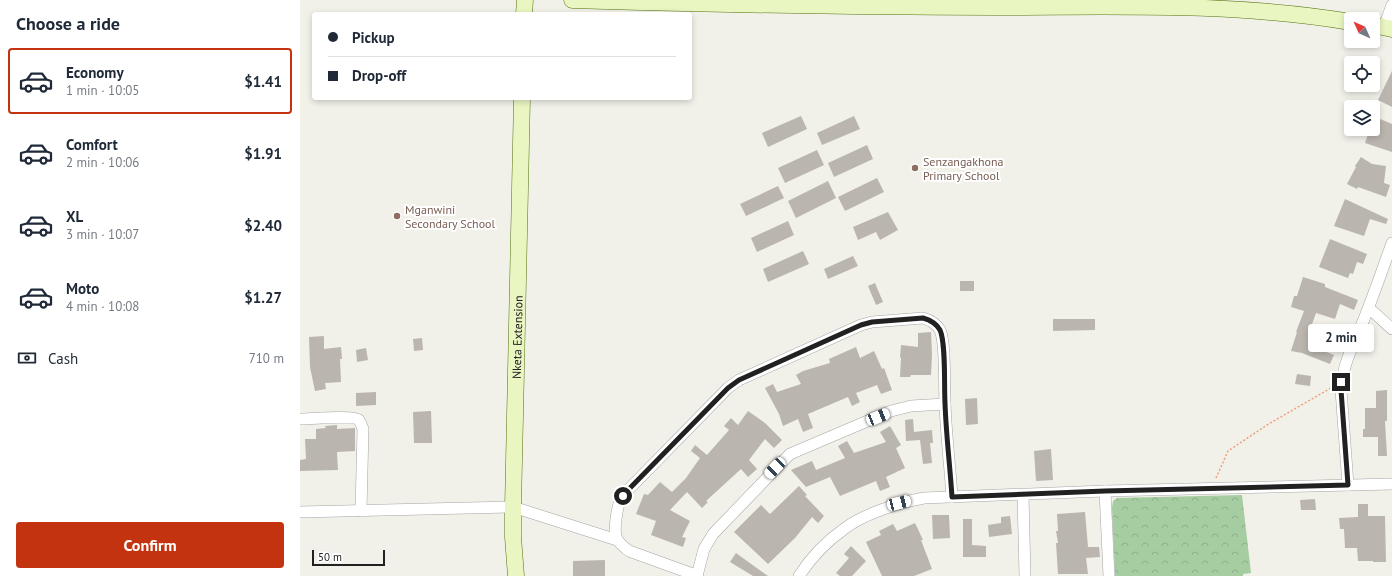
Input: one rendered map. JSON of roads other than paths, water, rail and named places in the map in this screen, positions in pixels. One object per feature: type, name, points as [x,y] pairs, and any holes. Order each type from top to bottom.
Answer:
[{"type":"street","points":[[524,0],[524,12]]},
{"type":"street","points":[[572,0],[705,4],[1193,4],[1319,16],[1344,21]]},
{"type":"street","points":[[1383,27],[1392,5]]},
{"type":"street","name":"Nketa Extension","points":[[516,576],[513,537],[513,507],[522,100]]},
{"type":"street","points":[[1348,485],[1341,382],[1346,364],[1392,243]]},
{"type":"street","points":[[1368,308],[1392,328]]},
{"type":"street","points":[[617,540],[615,532],[616,524],[620,502],[623,496],[724,391],[739,380],[861,325],[872,322],[923,318],[930,320],[940,330],[943,342],[945,404],[952,497]]},
{"type":"street","points":[[300,512],[513,507],[617,540],[629,550],[697,576],[704,549],[712,534],[790,454],[891,411],[911,406],[945,404]]},
{"type":"street","points":[[300,419],[350,417],[360,421],[362,429],[361,511]]},
{"type":"street","points":[[799,576],[822,548],[844,529],[856,521],[899,503],[911,500],[924,498],[1105,491],[1392,484]]},
{"type":"street","points":[[1105,491],[1108,576]]},
{"type":"street","points":[[1023,495],[1025,576]]},
{"type":"place","name":"Senzangakhona Primary School","points":[[915,168]]},
{"type":"place","name":"Mganwini Secondary School","points":[[397,216]]}]
